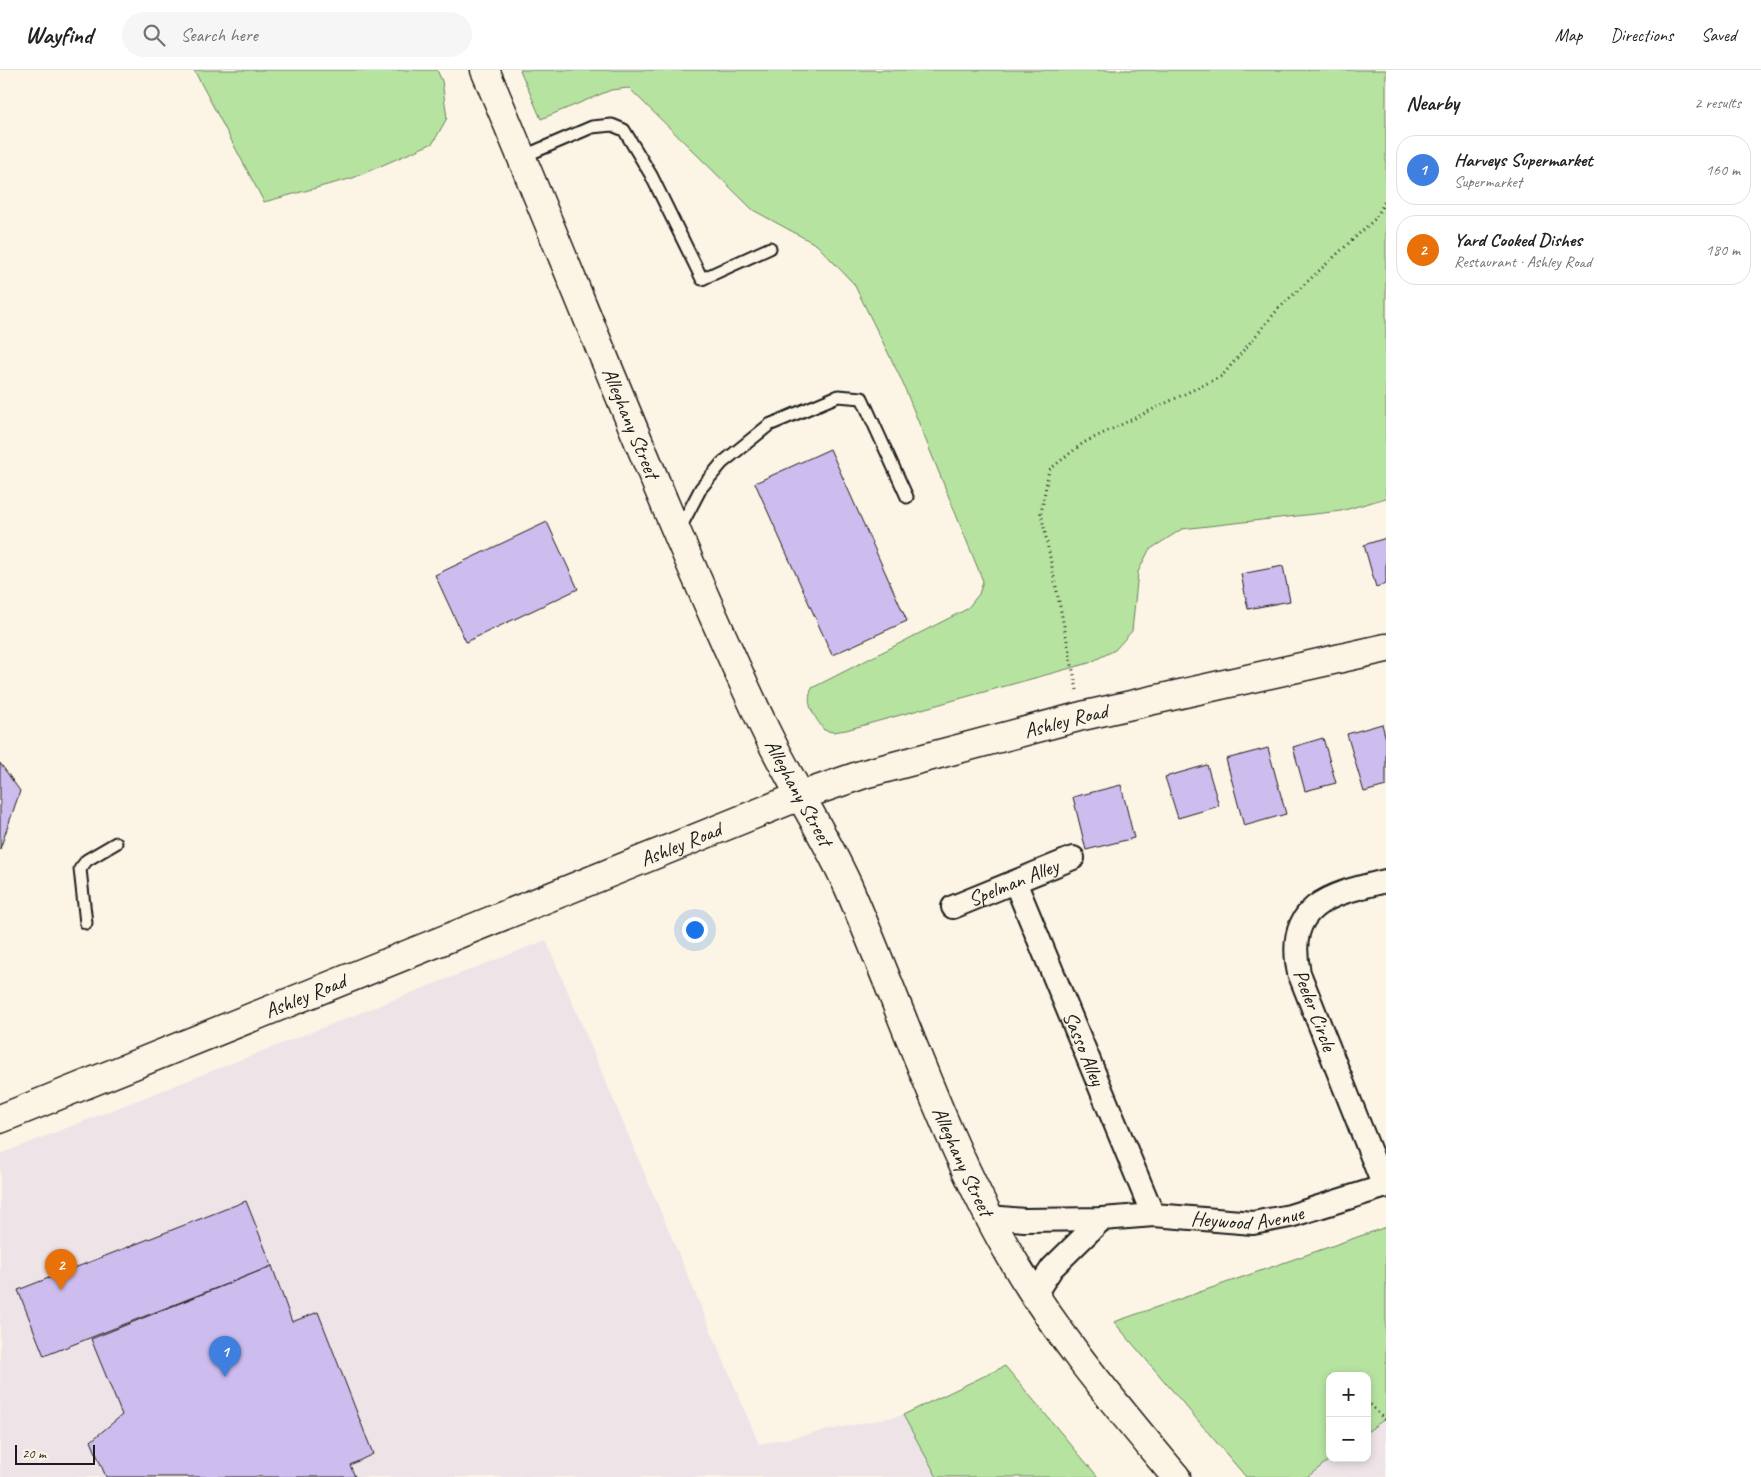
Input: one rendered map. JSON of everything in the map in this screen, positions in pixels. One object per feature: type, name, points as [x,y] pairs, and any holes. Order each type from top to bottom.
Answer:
[{"type":"street","name":"Alleghany Street","points":[[485,70],[616,391],[677,533],[764,728],[846,883],[966,1171],[1011,1258],[1062,1335],[1176,1477]]},
{"type":"street","name":"Ashley Road","points":[[2,1116],[800,796],[864,774],[1082,716],[1386,648]]},
{"type":"street","name":"Spelman Alley","points":[[953,907],[1073,858]]},
{"type":"street","name":"Peeler Circle","points":[[1385,1186],[1299,973],[1295,954],[1300,926],[1311,910],[1326,898],[1386,881]]},
{"type":"street","name":"Sasso Alley","points":[[1014,882],[1152,1215]]},
{"type":"street","name":"Heywood Avenue","points":[[990,1216],[1024,1220],[1102,1219],[1152,1215],[1234,1223],[1272,1221],[1385,1186]]},
{"type":"street","points":[[1035,1294],[1052,1268],[1102,1219]]},
{"type":"lane","points":[[522,157],[592,127],[612,125],[624,130],[651,175],[702,279],[770,248]]},
{"type":"lane","points":[[677,533],[701,488],[722,463],[769,426],[838,396],[862,398],[907,497]]},
{"type":"lane","points":[[86,923],[80,869],[87,860],[116,843]]},
{"type":"path","points":[[1082,716],[1041,513],[1049,470],[1083,444],[1222,376],[1279,308],[1376,218],[1386,199]]},
{"type":"path","points":[[1371,1405],[1386,1421]]},
{"type":"shaded area","points":[[546,940],[759,1444],[903,1415],[937,1477],[0,1477],[0,1154]]},
{"type":"shaded area","points":[[1386,1418],[1386,1477],[1307,1477],[1327,1462],[1371,1462],[1371,1429]]},
{"type":"green space","points":[[194,70],[437,70],[442,81],[447,118],[433,143],[353,178],[264,202]]},
{"type":"green space","points":[[520,70],[1386,70],[1386,498],[1341,511],[1182,529],[1149,550],[1138,572],[1132,631],[1115,650],[1089,663],[846,730],[833,732],[824,730],[810,705],[809,699],[812,688],[967,609],[979,594],[983,581],[901,379],[854,284],[817,245],[753,210],[629,88],[611,90],[541,119]]},
{"type":"green space","points":[[1386,1227],[1386,1418],[1371,1429],[1371,1372],[1326,1372],[1327,1462],[1307,1477],[1246,1477],[1114,1322]]},
{"type":"green space","points":[[1005,1366],[1098,1477],[937,1477],[903,1415]]},
{"type":"building","points":[[830,449],[907,621],[832,655],[755,483]]},
{"type":"building","points":[[547,522],[578,589],[466,642],[435,575]]},
{"type":"building","points":[[1386,538],[1386,584],[1376,587],[1364,545]]},
{"type":"building","points":[[1283,566],[1290,601],[1248,609],[1241,574]]},
{"type":"building","points":[[1382,724],[1386,739],[1386,786],[1364,792],[1347,734]]},
{"type":"building","points":[[1323,738],[1336,783],[1305,791],[1293,747]]},
{"type":"building","points":[[1268,748],[1286,814],[1244,826],[1226,759]]},
{"type":"building","points":[[0,763],[20,791],[0,849]]},
{"type":"building","points":[[1207,765],[1219,806],[1178,818],[1165,777]]},
{"type":"building","points":[[1121,785],[1134,838],[1086,850],[1073,797]]},
{"type":"building","points":[[246,1201],[272,1266],[44,1356],[18,1290]]},
{"type":"building","points":[[272,1266],[292,1322],[318,1312],[373,1454],[350,1465],[355,1477],[106,1477],[91,1441],[122,1415],[91,1339]]},
{"type":"place","name":"Yard Cooked Dishes","points":[[61,1290]]},
{"type":"place","name":"Harveys Supermarket","points":[[225,1377]]}]
